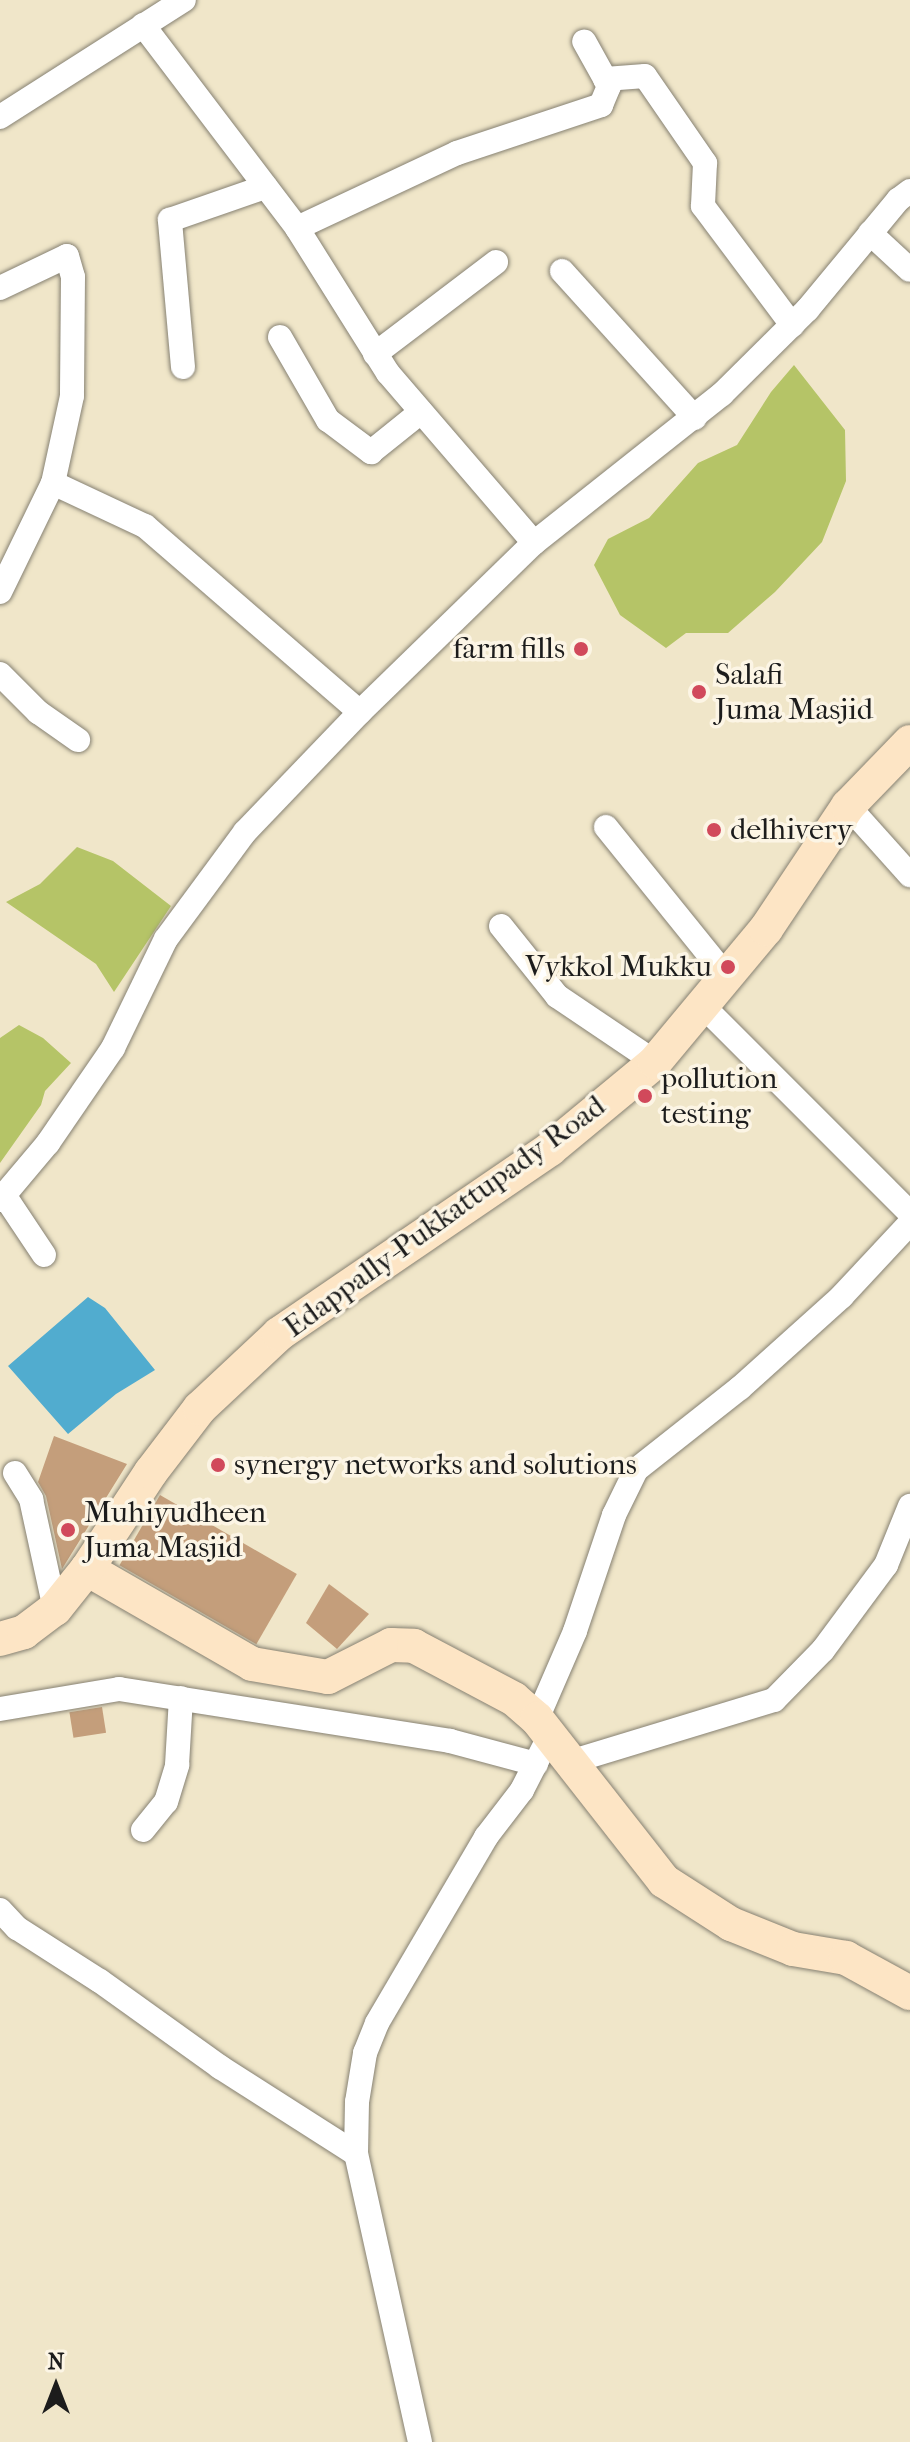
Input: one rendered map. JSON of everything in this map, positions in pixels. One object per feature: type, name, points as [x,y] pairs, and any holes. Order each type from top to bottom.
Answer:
[{"type":"main road","name":"Edappally-Pukkattupady Road","points":[[0,1639],[24,1632],[55,1609],[87,1569],[151,1472],[200,1408],[279,1334],[550,1149],[655,1062],[766,929],[848,806],[910,742]]},
{"type":"main road","points":[[87,1569],[252,1664],[328,1677],[391,1645],[414,1646],[514,1699],[548,1745],[664,1881],[731,1924],[793,1949],[846,1958],[910,1993]]},
{"type":"street","points":[[0,117],[184,0]]},
{"type":"street","points":[[143,25],[297,228],[375,354],[534,543]]},
{"type":"street","points":[[297,228],[457,153],[601,105],[609,86],[584,41]]},
{"type":"street","points":[[605,79],[645,76],[705,163],[703,206],[792,325]]},
{"type":"street","points":[[183,367],[170,220],[265,187]]},
{"type":"street","points":[[44,1255],[2,1197],[48,1143],[113,1048],[175,927],[245,832],[360,712],[534,543],[695,418],[792,325],[910,191]]},
{"type":"street","points":[[870,233],[910,270]]},
{"type":"street","points":[[0,288],[67,256],[73,277],[72,396],[53,483],[0,592]]},
{"type":"street","points":[[375,354],[496,262]]},
{"type":"street","points":[[562,271],[695,418]]},
{"type":"street","points":[[280,337],[328,420],[371,452],[421,412]]},
{"type":"street","points":[[53,483],[145,526],[360,712]]},
{"type":"street","points":[[0,674],[38,712],[78,740]]},
{"type":"street","points":[[848,806],[910,875]]},
{"type":"street","points":[[606,827],[727,977]]},
{"type":"street","points":[[501,926],[557,996],[655,1062]]},
{"type":"street","points":[[703,1006],[910,1213]]},
{"type":"street","points":[[420,2442],[356,2154],[357,2102],[365,2053],[377,2023],[486,1837],[522,1790],[548,1745],[575,1631],[625,1488],[636,1470],[740,1388],[842,1296],[910,1223]]},
{"type":"street","points":[[15,1473],[31,1499],[55,1609]]},
{"type":"street","points":[[0,1709],[119,1689],[450,1741],[548,1745],[774,1700],[823,1650],[886,1565],[910,1506]]},
{"type":"street","points":[[143,1830],[166,1802],[177,1765],[181,1698]]},
{"type":"street","points":[[0,1910],[17,1928],[100,1981],[220,2067],[356,2154]]},
{"type":"green space","points":[[794,365],[845,430],[846,481],[822,542],[775,592],[728,633],[686,633],[666,648],[620,615],[594,565],[608,539],[649,518],[698,463],[737,445],[771,392]]},
{"type":"green space","points":[[77,847],[113,861],[171,906],[114,992],[96,964],[6,902],[40,884]]},
{"type":"green space","points":[[19,1025],[43,1038],[71,1063],[45,1091],[41,1105],[0,1163],[0,1038]]},
{"type":"water","points":[[88,1297],[105,1308],[155,1370],[116,1394],[68,1434],[8,1366]]},
{"type":"building","name":"Muhiyudheen Juma Masjid","points":[[54,1436],[127,1464],[62,1569],[46,1496],[38,1482]]},
{"type":"building","points":[[160,1495],[297,1574],[256,1644],[120,1565]]},
{"type":"building","points":[[329,1584],[369,1614],[337,1649],[306,1623]]},
{"type":"building","points":[[102,1707],[106,1733],[73,1738],[69,1712]]},
{"type":"place","name":"farm fills","points":[[581,649]]},
{"type":"place","name":"Salafi Juma Masjid","points":[[699,692]]},
{"type":"place","name":"delhivery","points":[[714,830]]},
{"type":"place","name":"Vykkol Mukku","points":[[728,967]]},
{"type":"place","name":"pollution testing","points":[[645,1096]]},
{"type":"place","name":"synergy networks and solutions","points":[[218,1465]]},
{"type":"place","name":"Muhiyudheen Juma Masjid","points":[[68,1530]]}]
